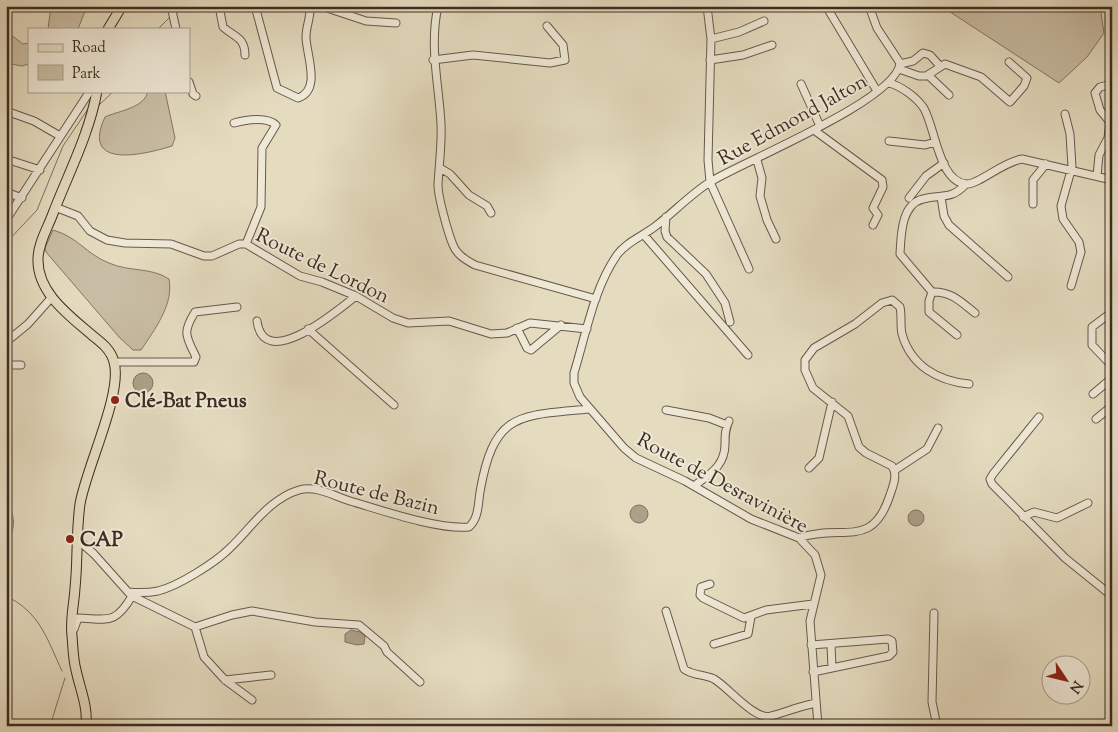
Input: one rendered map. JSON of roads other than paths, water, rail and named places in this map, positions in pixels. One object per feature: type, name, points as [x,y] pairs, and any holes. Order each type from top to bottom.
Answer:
[{"type":"main road","points":[[109,28],[122,6]]},
{"type":"main road","points":[[86,726],[85,704],[75,668],[70,616],[75,589],[82,492],[116,380],[114,362],[109,350],[52,297],[38,270],[38,257],[55,207],[78,156],[94,110],[95,93]]},
{"type":"street","points":[[171,6],[176,28]]},
{"type":"street","points":[[220,6],[224,27],[240,39],[245,49],[245,55]]},
{"type":"street","points":[[255,6],[277,88],[298,98],[306,91],[311,72],[306,40],[310,6]]},
{"type":"street","points":[[320,6],[366,21],[396,23]]},
{"type":"street","points":[[438,6],[433,35],[433,60],[440,107],[442,150],[438,188],[453,245],[462,258],[475,265],[596,299]]},
{"type":"street","points":[[707,6],[711,38],[708,160],[710,182],[749,269]]},
{"type":"street","points":[[826,6],[877,91]]},
{"type":"street","points":[[868,6],[878,28],[894,50],[899,66],[919,76],[928,75],[945,64],[973,72],[988,81],[1010,102],[1024,86],[1027,78],[1008,62]]},
{"type":"street","points":[[711,38],[740,32],[764,22]]},
{"type":"street","points":[[433,60],[473,55],[550,63],[565,60],[563,45],[547,26]]},
{"type":"street","points":[[710,60],[743,54],[772,45]]},
{"type":"street","points":[[899,66],[913,61],[923,53],[930,55],[940,66]]},
{"type":"street","name":"Rue Edmond Jalton","points":[[710,182],[757,160],[817,128],[889,83],[899,66]]},
{"type":"street","points":[[928,75],[949,95]]},
{"type":"street","points":[[889,83],[901,89],[924,108],[944,163],[957,180],[966,184]]},
{"type":"street","points":[[801,84],[817,128],[882,180],[883,188],[873,208],[878,215],[873,225]]},
{"type":"street","points":[[1097,176],[1100,155],[1108,138],[1110,122],[1100,110],[1095,93],[1100,86],[1112,84]]},
{"type":"street","points":[[190,86],[192,94],[196,96]]},
{"type":"street","points":[[6,220],[40,170],[60,136],[95,93]]},
{"type":"street","points":[[6,110],[34,121],[60,136]]},
{"type":"street","points":[[1066,114],[1070,134],[1071,170],[1061,206],[1063,219],[1079,242],[1081,252],[1072,286]]},
{"type":"street","points":[[234,123],[250,120],[272,122],[276,125],[262,148],[261,207],[246,244]]},
{"type":"street","points":[[889,141],[925,145],[935,142]]},
{"type":"street","points":[[6,159],[40,170]]},
{"type":"street","points":[[757,160],[762,178],[760,196],[767,220],[776,240]]},
{"type":"street","points":[[975,313],[955,297],[942,292],[932,292],[900,254],[901,230],[905,218],[916,202],[954,195],[966,184],[980,179],[1012,161],[1029,160],[1112,180]]},
{"type":"street","points":[[909,198],[926,176],[944,163]]},
{"type":"street","points":[[1033,204],[1033,180],[1046,164]]},
{"type":"street","points":[[440,168],[450,174],[469,195],[487,206],[491,214]]},
{"type":"street","name":"Route de Desravinière","points":[[710,182],[618,254],[596,299],[574,373],[574,383],[580,397],[589,409],[624,448],[636,458],[694,486],[751,518],[800,538],[808,545],[819,564],[820,586],[813,604],[810,621],[818,726]]},
{"type":"street","points":[[6,192],[22,198]]},
{"type":"street","points":[[941,197],[944,216],[949,225],[1008,277]]},
{"type":"street","name":"Route de Lordon","points":[[55,207],[78,216],[90,231],[107,240],[126,243],[171,244],[204,256],[212,256],[239,244],[246,244],[300,276],[322,282],[356,296],[393,318],[408,323],[438,320],[450,321],[491,334],[507,333],[530,323],[587,329]]},
{"type":"street","points":[[666,217],[665,231],[667,237],[706,274],[726,303],[730,322]]},
{"type":"street","points":[[644,235],[748,355]]},
{"type":"street","points":[[932,292],[929,301],[929,312],[957,335]]},
{"type":"street","points":[[257,321],[260,335],[271,342],[282,342],[333,314],[356,296]]},
{"type":"street","points":[[6,342],[28,324],[52,297]]},
{"type":"street","points":[[800,538],[820,533],[868,530],[884,514],[894,483],[895,470],[892,466],[866,453],[860,447],[848,416],[813,388],[809,382],[805,370],[807,355],[814,348],[855,324],[882,303],[892,300],[900,307],[902,334],[917,362],[942,379],[969,384]]},
{"type":"street","points":[[114,362],[194,362],[196,357],[186,332],[186,326],[195,312],[237,307]]},
{"type":"street","points":[[1112,312],[1092,327],[1092,345],[1112,366]]},
{"type":"street","points":[[517,328],[527,348],[531,350],[561,325]]},
{"type":"street","points":[[308,329],[394,405]]},
{"type":"street","points":[[6,365],[21,365]]},
{"type":"street","points":[[1093,394],[1112,378]]},
{"type":"street","points":[[576,410],[580,397]]},
{"type":"street","points":[[809,468],[819,458],[832,402]]},
{"type":"street","points":[[1096,419],[1112,406]]},
{"type":"street","name":"Route de Bazin","points":[[130,594],[146,593],[171,586],[221,556],[270,507],[289,494],[307,489],[452,528],[468,527],[476,518],[488,461],[498,436],[506,427],[526,416],[589,409]]},
{"type":"street","points":[[666,410],[728,423],[726,451],[721,464],[694,486]]},
{"type":"street","points":[[1039,417],[990,479],[996,491],[1065,558],[1112,596]]},
{"type":"street","points":[[895,470],[927,449],[938,428]]},
{"type":"street","points":[[1023,517],[1034,512],[1057,518],[1088,503]]},
{"type":"street","points":[[78,540],[94,554],[130,594],[195,627],[204,656],[224,680],[252,700]]},
{"type":"street","points":[[710,584],[701,587],[700,595],[744,618],[766,610],[813,604]]},
{"type":"street","points":[[71,633],[78,618],[106,620],[117,616],[130,594]]},
{"type":"street","points":[[195,627],[232,614],[252,611],[315,622],[359,625],[384,646],[387,652],[420,682]]},
{"type":"street","points":[[666,611],[684,669],[690,673],[713,678],[759,716],[771,716],[797,706],[816,703]]},
{"type":"street","points":[[934,613],[932,702],[937,726]]},
{"type":"street","points":[[714,644],[748,634],[751,617]]},
{"type":"street","points":[[811,645],[831,645],[888,639],[892,640],[893,652],[889,656],[813,672]]},
{"type":"street","points":[[831,645],[832,668]]},
{"type":"street","points":[[224,680],[271,675]]},
{"type":"waterway","points":[[176,10],[180,6]]},
{"type":"waterway","points":[[159,28],[170,17]]},
{"type":"waterway","points":[[99,105],[113,92]]},
{"type":"waterway","points":[[6,243],[37,210],[63,146],[88,109]]},
{"type":"waterway","points":[[6,497],[13,521],[12,531],[6,544]]},
{"type":"waterway","points":[[6,596],[18,603],[35,618],[47,637],[62,671]]},
{"type":"waterway","points":[[50,726],[65,678]]},
{"type":"place","name":"Clé-Bat Pneus","points":[[115,400]]},
{"type":"place","name":"CAP","points":[[70,539]]}]
